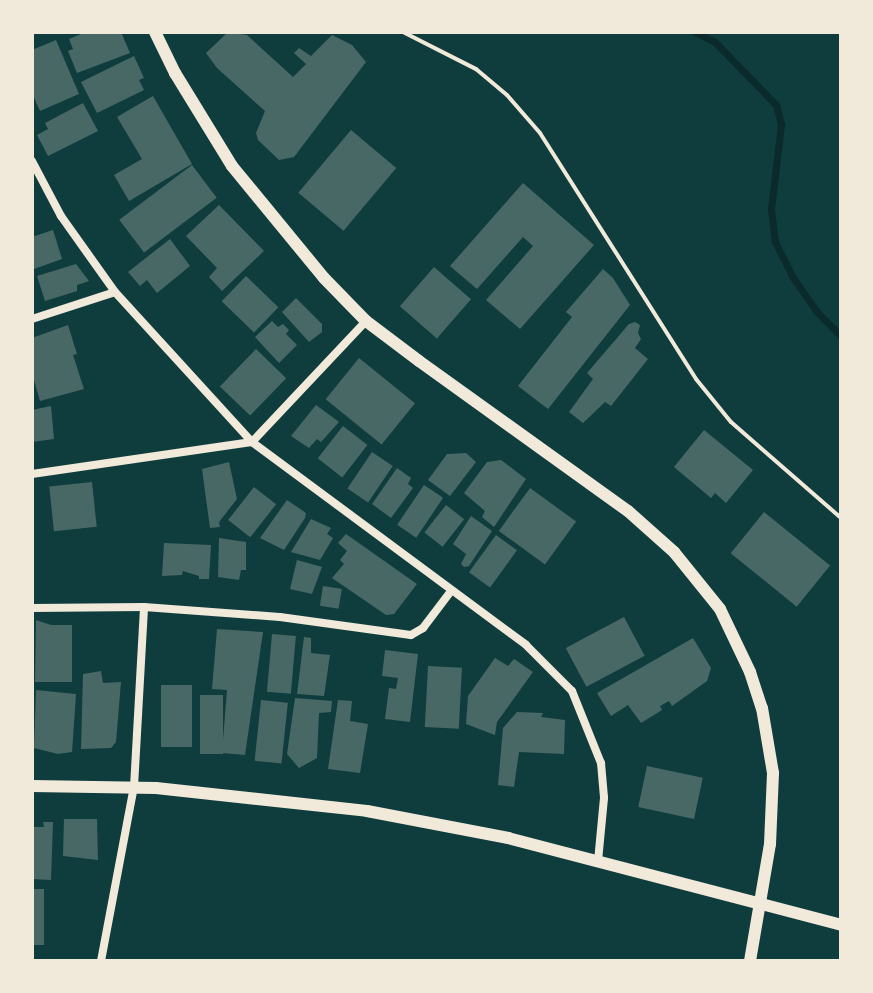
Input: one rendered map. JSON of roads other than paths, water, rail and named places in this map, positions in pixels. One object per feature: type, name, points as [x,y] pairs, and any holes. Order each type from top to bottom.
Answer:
[{"type":"street","points":[[155,32],[175,73],[241,178],[286,237],[366,321],[628,511],[674,552],[720,609],[750,672],[769,738],[773,805],[761,904],[750,961]]},
{"type":"street","points":[[32,161],[61,216],[115,292],[252,442],[526,645],[572,691],[601,763],[604,798],[598,861]]},
{"type":"street","points":[[32,319],[115,292]]},
{"type":"street","points":[[32,474],[252,442],[366,321]]},
{"type":"street","points":[[32,608],[144,607],[280,617],[411,635],[423,628],[451,591]]},
{"type":"street","points":[[101,961],[134,787],[144,607]]},
{"type":"street","points":[[32,786],[134,787],[367,811],[508,838],[841,925]]},
{"type":"waterway","points":[[695,32],[715,42],[776,105],[781,124],[771,209],[775,242],[792,276],[817,312],[841,336]]}]
